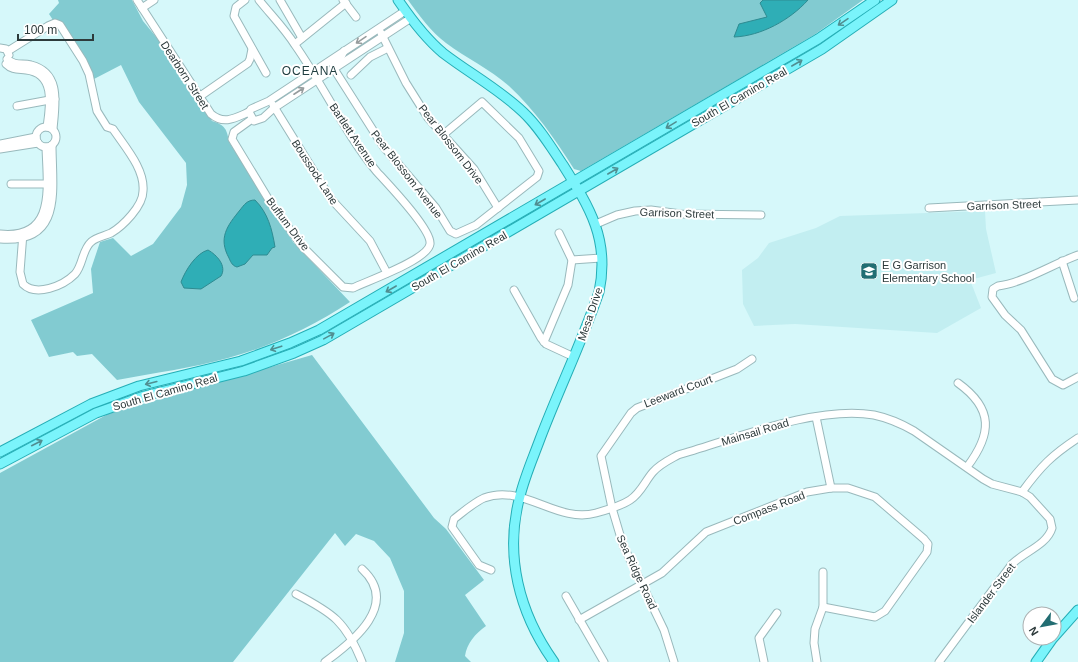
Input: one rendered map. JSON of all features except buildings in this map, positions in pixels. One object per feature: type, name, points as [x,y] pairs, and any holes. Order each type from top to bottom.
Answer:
[{"type":"main road","name":"Mesa Drive","points":[[398,0],[422,32],[442,52],[504,96],[524,113],[545,138],[574,182],[590,209],[596,224],[601,246],[602,278],[599,292],[519,496],[513,543],[516,580],[522,602],[535,634],[554,662]]},
{"type":"main road","name":"South El Camino Real","points":[[0,452],[91,404],[114,395],[139,386],[240,361],[290,344],[335,321],[818,39],[875,0]]},
{"type":"main road","name":"South El Camino Real","points":[[1,461],[96,413],[117,405],[144,396],[244,371],[305,348],[347,326],[822,49],[888,1]]},
{"type":"main road","points":[[1062,628],[1078,610]]},
{"type":"main road","points":[[1036,662],[1048,646]]},
{"type":"street","name":"Dearborn Street","points":[[137,0],[170,48],[199,97],[211,114],[217,119],[225,121],[250,116]]},
{"type":"street","points":[[142,8],[154,0]]},
{"type":"street","points":[[245,0],[236,7],[234,16],[266,73]]},
{"type":"street","name":"Bartlett Avenue","points":[[259,0],[295,44],[362,153],[416,216],[430,240],[427,251],[409,263],[387,273]]},
{"type":"street","points":[[280,0],[302,38]]},
{"type":"street","points":[[295,44],[344,2],[356,17]]},
{"type":"street","points":[[408,14],[382,37],[274,108],[259,121],[254,121],[250,116],[251,109],[264,104],[285,91],[391,20],[408,14]]},
{"type":"street","points":[[382,37],[381,33],[391,20]]},
{"type":"street","points":[[8,51],[53,23],[60,25],[83,61],[89,74],[97,111],[107,127],[113,129],[140,172],[144,192],[137,209],[112,232],[93,240],[87,246],[74,274],[63,282],[40,291],[34,290],[23,284],[20,272],[23,236]]},
{"type":"street","name":"Pear Blossom Drive","points":[[382,37],[409,89],[428,118],[474,169],[498,208]]},
{"type":"street","points":[[0,48],[8,51]]},
{"type":"street","points":[[199,97],[248,63],[252,48]]},
{"type":"street","points":[[351,75],[370,57],[388,48]]},
{"type":"street","points":[[8,51],[9,55],[3,60],[11,63],[32,66],[53,83],[55,88],[50,128],[56,136],[55,141],[49,146]]},
{"type":"street","points":[[334,69],[333,64],[340,59],[344,51]]},
{"type":"street","name":"Pear Blossom Avenue","points":[[334,69],[383,146],[436,208],[450,231],[456,234],[476,225],[498,208]]},
{"type":"street","points":[[274,108],[275,102],[285,91]]},
{"type":"street","points":[[17,106],[53,99]]},
{"type":"street","points":[[444,134],[482,102],[520,138],[539,171],[537,178],[498,208]]},
{"type":"street","name":"Boussock Lane","points":[[274,108],[331,199],[370,241],[387,273]]},
{"type":"street","name":"Buffum Drive","points":[[250,116],[234,132],[232,140],[269,200],[301,245],[346,289],[353,288],[387,273]]},
{"type":"street","points":[[37,140],[38,132],[42,128],[50,128]]},
{"type":"street","points":[[0,149],[37,140]]},
{"type":"street","points":[[0,144],[37,140],[49,146]]},
{"type":"street","points":[[0,239],[23,236],[41,228],[50,213],[49,146]]},
{"type":"street","points":[[11,184],[49,184]]},
{"type":"street","name":"Garrison Street","points":[[929,208],[1062,203],[1078,200]]},
{"type":"street","name":"Garrison Street","points":[[596,224],[617,215],[635,211],[651,210],[681,214],[761,215]]},
{"type":"street","points":[[544,342],[567,290],[572,260],[559,233]]},
{"type":"street","points":[[0,234],[23,236]]},
{"type":"street","points":[[1078,255],[1029,277],[998,286],[993,289],[992,297],[1005,315],[1021,330],[1052,379],[1063,384],[1078,377]]},
{"type":"street","points":[[572,260],[601,258]]},
{"type":"street","points":[[1062,261],[1074,298]]},
{"type":"street","points":[[514,290],[544,342],[574,357]]},
{"type":"street","name":"Leeward Court","points":[[601,456],[637,408],[737,369],[752,359]]},
{"type":"street","points":[[958,383],[974,397],[981,406],[986,422],[984,438],[979,450],[966,467]]},
{"type":"street","name":"Mainsail Road","points":[[491,570],[479,565],[454,530],[452,524],[454,519],[483,499],[509,494],[519,496],[567,514],[584,516],[612,508],[630,500],[644,487],[652,473],[666,461],[678,455],[805,417],[816,416],[860,413],[876,415],[903,424],[992,484],[1022,492],[1030,497],[1050,519],[1051,531]]},
{"type":"street","points":[[816,416],[831,488]]},
{"type":"street","points":[[1022,492],[1037,472],[1056,452],[1078,438]]},
{"type":"street","name":"Sea Ridge Road","points":[[601,456],[612,508],[623,544],[664,630],[674,662]]},
{"type":"street","name":"Compass Road","points":[[579,620],[642,585],[671,566],[706,532],[807,492],[831,488],[848,488],[875,497],[928,544],[927,552],[885,611],[879,616],[875,617],[823,606]]},
{"type":"street","name":"Islander Street","points":[[939,662],[1012,564],[1019,557],[1048,538],[1051,531]]},
{"type":"street","points":[[325,662],[352,640],[370,621],[376,604],[376,594],[372,578],[362,569]]},
{"type":"street","points":[[817,662],[814,643],[815,629],[823,606],[823,572]]},
{"type":"street","points":[[296,594],[323,607],[336,617],[352,640],[362,662]]},
{"type":"street","points":[[566,596],[604,662]]},
{"type":"street","points":[[764,662],[759,638],[777,613]]},
{"type":"shaded area","points":[[58,0],[132,0],[143,21],[166,49],[212,121],[225,128],[229,142],[293,242],[350,302],[321,320],[276,342],[214,362],[173,370],[117,380],[92,354],[77,356],[73,352],[49,357],[31,320],[93,293],[91,269],[100,242],[113,238],[131,256],[153,244],[181,207],[187,185],[186,163],[139,102],[121,65],[94,79],[84,62],[49,14],[59,3]]},
{"type":"shaded area","points":[[408,0],[863,0],[814,35],[581,171],[574,169],[544,125],[509,86],[435,34]]},
{"type":"shaded area","points":[[763,0],[808,0],[793,14],[774,26],[754,34],[734,37],[739,24],[767,17],[760,3]]},
{"type":"shaded area","points":[[255,200],[263,210],[269,222],[275,247],[272,248],[267,255],[253,255],[245,264],[237,267],[231,263],[224,244],[224,238],[231,221],[244,205]]},
{"type":"shaded area","name":"E G Garrison Elementary School","points":[[985,211],[986,229],[996,273],[970,280],[981,308],[937,333],[795,324],[754,326],[743,304],[742,270],[758,258],[769,243],[816,228],[840,216]]},
{"type":"shaded area","points":[[208,250],[215,255],[222,265],[223,272],[221,276],[201,289],[184,288],[181,282],[188,268],[199,255]]},
{"type":"shaded area","points":[[312,355],[434,518],[446,529],[484,580],[465,595],[486,626],[478,632],[466,651],[465,656],[471,662],[395,662],[404,633],[404,591],[390,558],[374,541],[356,534],[345,546],[335,533],[233,662],[0,662],[0,473],[108,414]]},
{"type":"place","name":"E G Garrison Elementary School","points":[[869,271]]},
{"type":"district","name":"OCEANA","points":[[310,71]]}]
